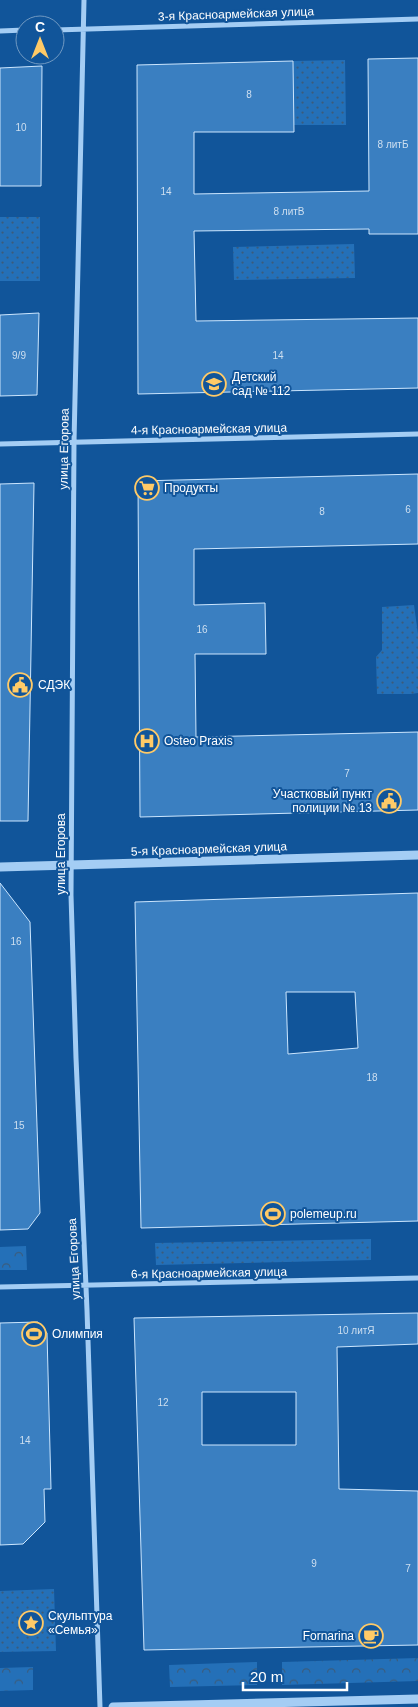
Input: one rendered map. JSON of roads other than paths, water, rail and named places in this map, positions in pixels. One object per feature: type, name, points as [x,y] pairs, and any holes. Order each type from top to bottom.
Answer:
[{"type":"street","name":"улица Егорова","points":[[84,0],[74,442],[71,865],[75,1048],[86,1285],[100,1707]]},
{"type":"street","name":"3-я Красноармейская улица","points":[[65,30],[418,19]]},
{"type":"street","points":[[0,31],[15,30]]},
{"type":"street","name":"4-я Красноармейская улица","points":[[0,444],[418,434]]},
{"type":"street","name":"5-я Красноармейская улица","points":[[0,867],[418,855]]},
{"type":"street","name":"6-я Красноармейская улица","points":[[0,1288],[418,1278]]},
{"type":"street","points":[[113,1707],[418,1699]]},
{"type":"place","name":"Детский сад № 112","points":[[214,384]]},
{"type":"place","name":"Продукты","points":[[147,488]]},
{"type":"place","name":"СДЭК","points":[[20,685]]},
{"type":"place","name":"Osteo Praxis","points":[[147,741]]},
{"type":"place","name":"Участковый пункт полиции № 13","points":[[389,801]]},
{"type":"place","name":"polemeup.ru","points":[[273,1214]]},
{"type":"place","name":"Олимпия","points":[[34,1334]]},
{"type":"place","name":"Скульптура «Семья»","points":[[31,1623]]},
{"type":"place","name":"Fornarina","points":[[371,1636]]}]
